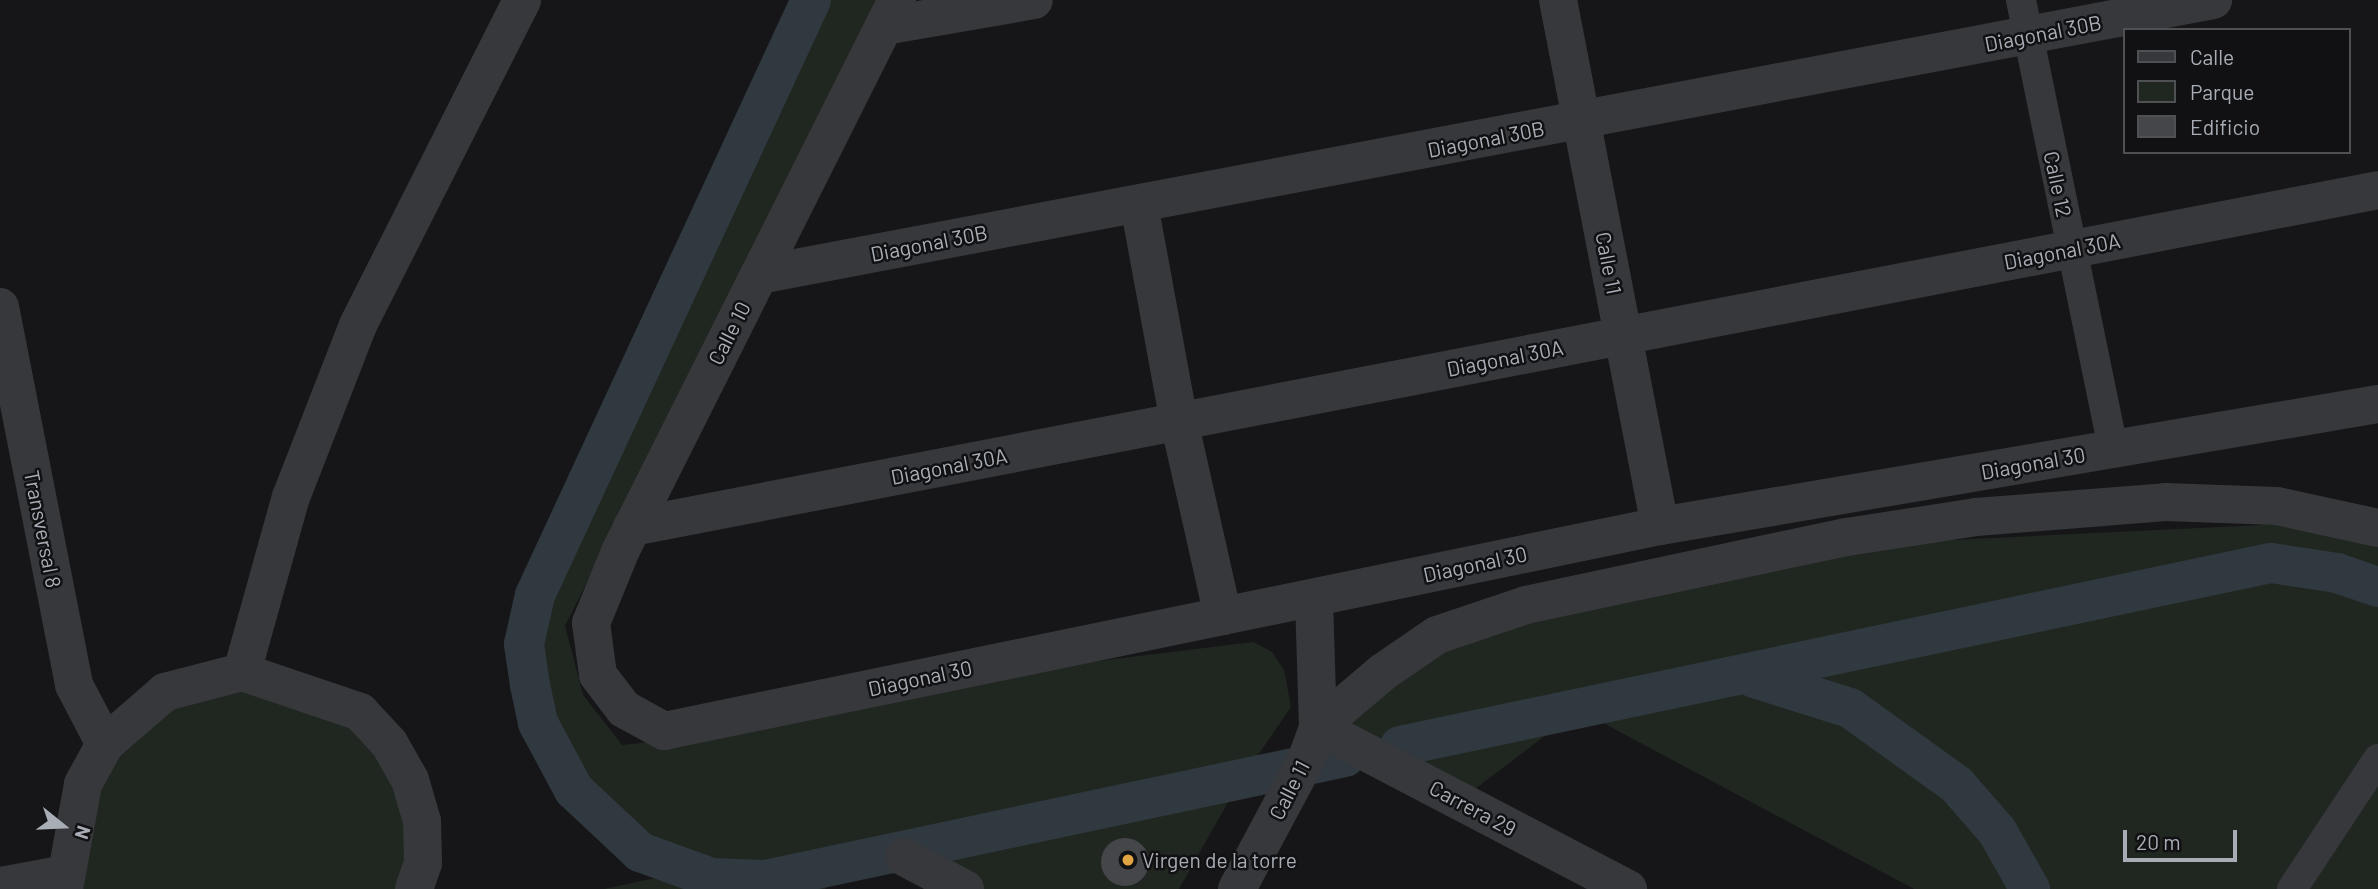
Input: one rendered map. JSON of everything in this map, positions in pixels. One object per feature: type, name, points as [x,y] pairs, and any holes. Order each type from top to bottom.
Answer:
[{"type":"street","points":[[891,13],[1034,0]]},
{"type":"street","name":"Calle 11","points":[[1558,0],[1660,526]]},
{"type":"street","name":"Diagonal 30B","points":[[759,275],[1582,121],[2024,18],[2213,0]]},
{"type":"street","points":[[242,672],[291,497],[358,325],[514,3]]},
{"type":"street","name":"Calle 10","points":[[598,675],[591,623],[632,527],[891,13]]},
{"type":"street","name":"Calle 12","points":[[2024,18],[2113,450]]},
{"type":"street","name":"Diagonal 30A","points":[[632,527],[2378,190]]},
{"type":"street","points":[[1139,204],[1179,421],[1223,616]]},
{"type":"street","name":"Transversal 8","points":[[0,307],[74,685],[105,744]]},
{"type":"street","name":"Diagonal 30","points":[[598,675],[624,709],[664,730],[1660,526],[2378,404]]},
{"type":"street","points":[[1312,742],[1383,672],[1437,635],[1527,605],[1847,537],[1976,517],[2165,502],[2277,506],[2378,528]]},
{"type":"street","points":[[1312,742],[1314,598]]},
{"type":"street","points":[[0,886],[65,882],[83,784],[105,744],[165,692],[242,672],[360,712],[389,743],[410,780],[422,821],[423,863],[414,889]]},
{"type":"street","name":"Calle 11","points":[[1237,889],[1312,742]]},
{"type":"street","name":"Carrera 29","points":[[1312,742],[1628,889]]},
{"type":"street","points":[[2292,889],[2378,759]]},
{"type":"street","points":[[904,857],[965,889]]},
{"type":"green space","points":[[818,0],[879,0],[565,626],[583,695],[622,745],[671,740],[1074,664],[1253,642],[1272,652],[1284,670],[1291,707],[1247,771],[764,880],[712,878],[640,851],[575,788],[540,723],[525,644],[536,596]]},
{"type":"green space","points":[[2301,523],[2378,543],[2378,889],[1914,889],[1579,710],[1467,795],[1318,727],[1437,635],[1849,545]]},
{"type":"green space","points":[[242,672],[360,712],[410,780],[414,889],[68,889],[97,736]]},
{"type":"green space","points":[[1236,788],[1179,889],[972,889],[918,860]]},
{"type":"green space","points":[[825,869],[829,881],[825,889],[604,889],[688,871],[711,880],[765,882]]},
{"type":"building","points":[[1125,838],[1142,845],[1149,862],[1142,879],[1125,886],[1108,879],[1101,862],[1108,845]]},
{"type":"waterway","points":[[811,0],[535,595],[524,644],[530,685],[538,723],[574,790],[640,852],[712,878],[765,880],[1345,757]]},
{"type":"waterway","points":[[1400,746],[2271,563],[2337,573],[2378,587]]},
{"type":"waterway","points":[[1754,678],[1850,708],[1957,785],[1997,831],[2030,889]]},
{"type":"place","name":"Virgen de la torre","points":[[1128,860]]}]
